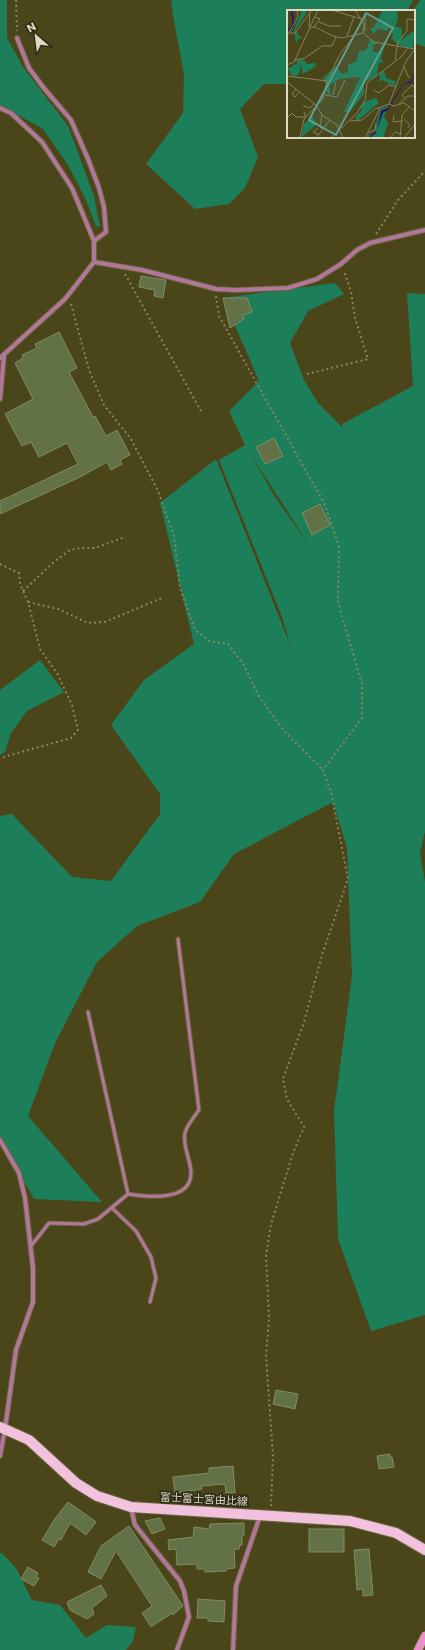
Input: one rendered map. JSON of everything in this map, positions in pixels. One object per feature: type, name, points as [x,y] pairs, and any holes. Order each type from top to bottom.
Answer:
[{"type":"main road","name":"富士富士宮由比線","points":[[3,1428],[29,1440],[76,1483],[97,1496],[131,1507],[350,1521],[396,1533],[425,1550]]},
{"type":"street","points":[[17,38],[29,68],[71,120],[88,159],[101,194],[106,232],[94,241]]},
{"type":"street","points":[[0,108],[11,113],[42,142],[72,188],[94,241],[94,262],[68,295],[2,357],[0,399]]},
{"type":"street","points":[[94,262],[120,266],[216,289],[237,290],[288,288],[317,278],[341,264],[357,250],[370,243],[425,230]]},
{"type":"street","points":[[0,1140],[19,1173],[25,1198],[33,1268],[32,1302],[16,1350],[3,1428],[0,1456]]},
{"type":"street","points":[[131,1507],[135,1525],[180,1581],[184,1591],[189,1617],[177,1650]]},
{"type":"street","points":[[233,1650],[236,1586],[265,1515]]},
{"type":"street","points":[[418,1650],[425,1636]]},
{"type":"lane","points":[[128,1194],[145,1197],[179,1194],[188,1185],[191,1173],[187,1156],[185,1134],[189,1124],[199,1110],[178,938]]},
{"type":"lane","points":[[88,1012],[128,1194]]},
{"type":"lane","points":[[31,1246],[49,1223],[84,1224],[98,1219],[128,1194]]},
{"type":"lane","points":[[112,1208],[136,1231],[151,1256],[156,1278],[150,1302]]},
{"type":"path","points":[[16,0],[17,38]]},
{"type":"path","points":[[370,243],[398,200],[425,171]]},
{"type":"path","points":[[307,374],[368,359],[355,318],[351,292],[341,264]]},
{"type":"path","points":[[120,266],[202,413]]},
{"type":"path","points":[[216,289],[219,316],[325,505],[339,548],[338,602],[362,684],[362,718],[323,770]]},
{"type":"path","points":[[68,295],[89,370],[104,405],[131,439],[158,491],[174,536],[180,588],[195,630],[209,641],[228,644],[244,665],[258,695],[284,731],[323,770],[331,792],[348,879],[322,955],[304,1022],[283,1079],[287,1099],[304,1127],[293,1153],[271,1224],[266,1255],[269,1318],[266,1356],[272,1456],[265,1515]]},
{"type":"path","points":[[23,591],[55,561],[70,550],[95,548],[125,537]]},
{"type":"path","points":[[0,564],[19,573],[20,584],[28,602],[40,649],[61,681],[72,705],[78,730],[71,738],[0,758]]},
{"type":"path","points":[[28,602],[58,609],[88,623],[105,622],[164,597]]},
{"type":"green space","points":[[0,0],[7,0],[7,38],[23,67],[68,126],[94,196],[100,227],[96,226],[85,198],[68,165],[43,129],[0,105]]},
{"type":"green space","points":[[171,0],[413,0],[408,10],[287,10],[287,84],[264,84],[240,109],[258,157],[245,188],[229,204],[195,209],[146,164],[183,113],[184,74]]},
{"type":"green space","points":[[420,0],[425,0],[425,47],[417,44],[415,41],[415,10],[414,10]]},
{"type":"green space","points":[[335,283],[344,294],[308,311],[290,343],[304,380],[318,403],[342,427],[342,424],[413,386],[407,293],[425,294],[425,831],[420,853],[425,882],[425,1315],[371,1331],[338,1239],[334,1111],[352,976],[347,848],[333,802],[234,854],[200,902],[137,926],[97,962],[55,1043],[28,1116],[102,1202],[34,1199],[0,1139],[0,816],[12,814],[72,877],[111,881],[160,814],[160,794],[111,725],[144,680],[194,644],[160,503],[216,459],[291,647],[282,617],[219,460],[245,445],[229,411],[259,381],[223,298]],"holes":[[[251,455],[310,546],[275,497]]]},
{"type":"green space","points":[[40,660],[64,692],[27,711],[11,733],[5,752],[0,755],[0,690]]},
{"type":"green space","points":[[0,1553],[2,1553],[16,1568],[32,1600],[60,1605],[86,1638],[107,1625],[136,1627],[133,1641],[126,1650],[0,1650]]},
{"type":"building","points":[[141,276],[166,280],[163,298],[154,296],[155,290],[139,287]]},
{"type":"building","points":[[223,298],[247,298],[252,312],[243,315],[244,319],[230,328]]},
{"type":"building","points":[[59,332],[77,368],[69,372],[93,417],[95,416],[106,436],[117,430],[130,455],[120,460],[122,464],[111,470],[107,462],[80,477],[0,514],[0,501],[78,464],[67,443],[39,457],[31,442],[22,446],[5,414],[33,399],[15,363],[23,358],[22,355],[37,348],[35,344]]},
{"type":"building","points":[[274,438],[283,456],[265,464],[256,447]]},
{"type":"building","points":[[320,504],[330,525],[312,535],[302,513]]},
{"type":"building","points":[[276,1390],[298,1394],[295,1409],[273,1404]]},
{"type":"building","points":[[390,1454],[394,1467],[379,1469],[377,1456]]},
{"type":"building","points":[[233,1466],[235,1493],[226,1493],[225,1484],[201,1486],[202,1489],[175,1493],[173,1477],[209,1473],[209,1468]]},
{"type":"building","points":[[68,1502],[96,1522],[86,1535],[70,1523],[61,1540],[59,1539],[54,1547],[42,1540],[54,1520]]},
{"type":"building","points":[[160,1518],[165,1529],[152,1534],[145,1521]]},
{"type":"building","points":[[244,1523],[242,1545],[240,1545],[239,1549],[234,1549],[235,1568],[226,1569],[226,1571],[205,1572],[205,1569],[197,1569],[197,1564],[177,1565],[176,1549],[169,1550],[168,1540],[193,1537],[194,1527],[209,1529],[210,1524]]},
{"type":"building","points":[[129,1526],[183,1606],[173,1615],[172,1613],[151,1627],[142,1613],[152,1606],[116,1551],[101,1579],[88,1572],[101,1546]]},
{"type":"building","points":[[309,1529],[344,1529],[344,1552],[309,1552]]},
{"type":"building","points":[[369,1549],[373,1595],[363,1596],[363,1589],[357,1590],[354,1550]]},
{"type":"building","points":[[28,1567],[38,1573],[36,1577],[39,1578],[34,1586],[21,1579]]},
{"type":"building","points":[[101,1585],[107,1596],[92,1608],[94,1614],[87,1619],[70,1610],[67,1602]]},
{"type":"building","points":[[198,1599],[225,1601],[224,1622],[208,1621],[208,1618],[197,1618]]}]
